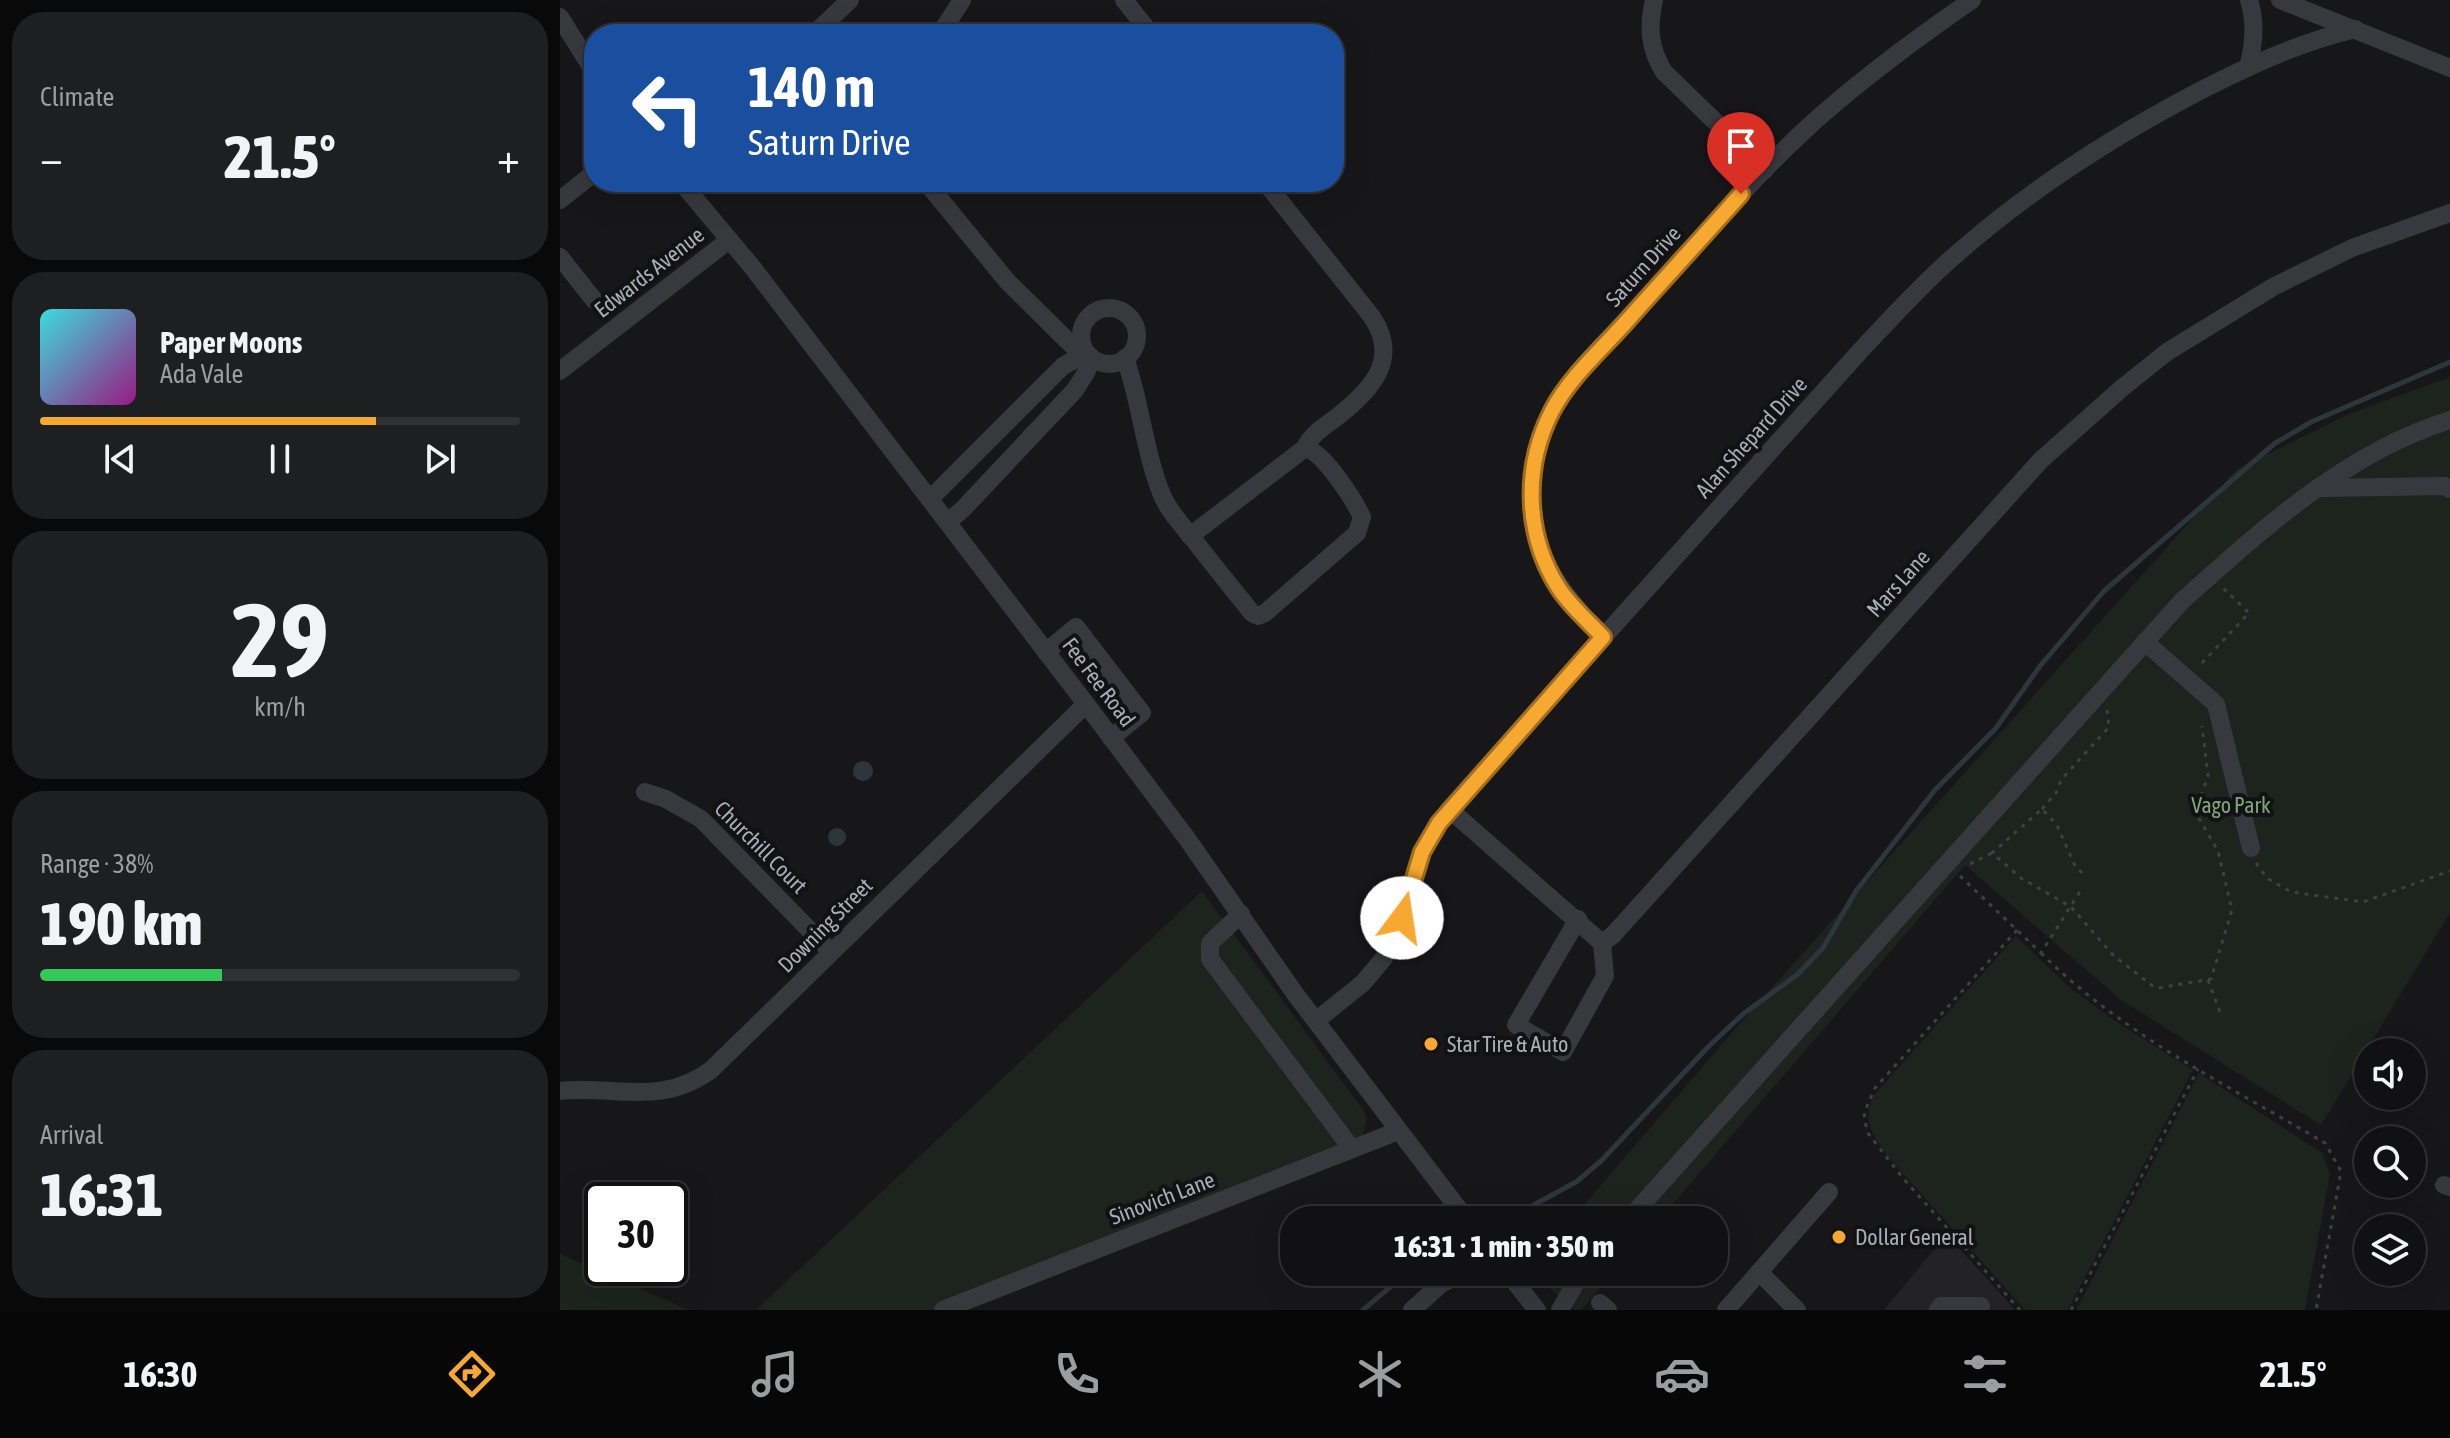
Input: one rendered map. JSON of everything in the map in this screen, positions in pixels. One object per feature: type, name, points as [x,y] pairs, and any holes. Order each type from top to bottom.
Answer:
[{"type":"street","points":[[825,24],[850,0]]},
{"type":"street","points":[[946,24],[962,0]]},
{"type":"street","points":[[1124,0],[1143,24]]},
{"type":"street","points":[[1654,0],[1649,27],[1655,57],[1664,72],[1765,170]]},
{"type":"street","name":"Saturn Drive","points":[[1603,637],[1559,588],[1536,535],[1531,492],[1536,458],[1545,428],[1562,394],[1765,170],[1848,93],[1901,50],[1972,0]]},
{"type":"street","points":[[2248,67],[2253,36],[2249,0]]},
{"type":"street","points":[[2280,0],[2450,68]]},
{"type":"street","points":[[560,17],[584,56]]},
{"type":"street","name":"Alan Shepard Drive","points":[[1317,1020],[1363,983],[1384,958],[1398,932],[1422,852],[1449,809],[1861,350],[1960,251],[2086,156],[2148,118],[2292,48],[2355,29]]},
{"type":"street","points":[[560,200],[584,181]]},
{"type":"street","name":"Fee Fee Road","points":[[689,192],[1086,704],[1241,914],[1296,995],[1456,1206]]},
{"type":"street","points":[[934,192],[1007,281],[1088,358]]},
{"type":"street","points":[[1190,536],[1305,448],[1313,436],[1369,389],[1379,372],[1384,343],[1372,317],[1273,192]]},
{"type":"street","name":"Mars Lane","points":[[1602,943],[1624,923],[2041,460],[2122,388],[2167,352],[2273,287],[2352,248],[2450,213]]},
{"type":"street","name":"Edwards Avenue","points":[[560,371],[729,240]]},
{"type":"street","points":[[560,257],[594,300]]},
{"type":"street","points":[[930,499],[1063,366],[1088,358],[1107,364],[1125,358],[1135,344],[1135,326],[1123,312],[1106,308],[1090,316],[1081,332],[1088,358],[1087,371],[1075,390],[948,522]]},
{"type":"street","points":[[1125,358],[1134,384],[1150,461],[1163,499],[1252,613],[1258,616],[1357,533],[1362,523],[1355,502],[1316,452],[1305,448]]},
{"type":"street","points":[[1641,1206],[2181,602],[2245,544],[2360,460],[2450,420]]},
{"type":"street","points":[[2321,488],[2445,486],[2450,489]]},
{"type":"street","points":[[1046,652],[1076,627],[1142,713],[1111,738]]},
{"type":"street","points":[[2145,642],[2216,704],[2251,848]]},
{"type":"street","name":"Downing Street","points":[[560,1091],[590,1089],[651,1094],[675,1089],[701,1077],[737,1047],[1086,704]]},
{"type":"street","name":"Churchill Court","points":[[645,792],[666,799],[701,819],[831,952]]},
{"type":"street","points":[[1449,809],[1578,919],[1602,943],[1605,976],[1563,1052],[1516,1025],[1578,919]]},
{"type":"street","points":[[1241,914],[1210,943],[1210,959],[1352,1149]]},
{"type":"street","name":"Sinovich Lane","points":[[943,1310],[1398,1131]]},
{"type":"street","points":[[1726,1310],[1829,1192]]},
{"type":"street","points":[[1759,1272],[1797,1310]]},
{"type":"street","points":[[1412,1310],[1439,1286]]},
{"type":"street","points":[[1518,1286],[1537,1310]]},
{"type":"street","points":[[1560,1310],[1574,1286]]},
{"type":"street","points":[[1938,1310],[1941,1306],[1981,1306]]},
{"type":"path","points":[[2202,663],[2249,613],[2218,583],[2225,582]]},
{"type":"path","points":[[2107,704],[2109,727],[2061,780],[2056,793],[2042,809],[1992,853],[2021,878],[2071,907],[2113,955],[2154,987],[2208,980],[2213,975],[2232,910],[2218,851],[2196,809],[2208,776],[2202,726]]},
{"type":"path","points":[[2042,809],[2057,825],[2075,866],[2082,873]]},
{"type":"path","points":[[2197,815],[2217,814]]},
{"type":"path","points":[[2251,848],[2262,872],[2277,885],[2300,894],[2363,902],[2450,871]]},
{"type":"path","points":[[1954,871],[2076,987],[2108,1012],[2325,1143],[2341,1171],[2316,1310]]},
{"type":"path","points":[[2041,953],[2081,890]]},
{"type":"path","points":[[2017,930],[1875,1088],[1863,1119],[1867,1132],[1902,1177],[2020,1310]]},
{"type":"path","points":[[2208,980],[2220,1012]]},
{"type":"path","points":[[2071,1310],[2198,1069]]},
{"type":"shaded area","points":[[863,761],[870,764],[873,771],[870,778],[863,781],[856,778],[853,771],[856,764]]},
{"type":"shaded area","points":[[837,828],[846,837],[837,846],[828,837]]},
{"type":"shaded area","points":[[1946,1235],[1970,1260],[2015,1310],[1884,1310]]},
{"type":"green space","name":"Vago Park","points":[[2450,377],[2450,913],[2374,1038],[2354,1038],[2354,1071],[2321,1125],[2121,1000],[1965,865],[1671,1206],[1583,1206],[1741,1022],[2237,469],[2351,413]]},
{"type":"green space","points":[[1202,891],[1364,1111],[1367,1119],[1362,1137],[935,1310],[756,1310]]},
{"type":"green space","points":[[2016,936],[2070,988],[2193,1070],[2068,1310],[2025,1310],[1891,1160],[1875,1137],[1869,1121],[1868,1113],[1874,1095]]},
{"type":"green space","points":[[2199,1073],[2322,1153],[2330,1174],[2305,1310],[2076,1310]]},
{"type":"green space","points":[[560,1254],[584,1264],[584,1286],[634,1286],[689,1310],[560,1310]]},
{"type":"green space","points":[[1547,1286],[1602,1286],[1581,1310],[1575,1310]]},
{"type":"waterway","points":[[1532,1206],[1576,1182],[1601,1161],[1708,1047],[1743,1014],[1798,974],[1823,948],[1856,891],[1935,790],[1996,728],[2040,666],[2104,591],[2274,444],[2311,422],[2450,362]]},
{"type":"waterway","points":[[1363,1310],[1391,1286]]},
{"type":"place","name":"Star Tire & Auto","points":[[1431,1044]]},
{"type":"place","name":"Dollar General","points":[[1839,1237]]},
{"type":"route","points":[[1402,918],[1422,852],[1449,809],[1603,637],[1559,588],[1536,535],[1531,492],[1538,447],[1552,411],[1582,370],[1741,194]]}]
